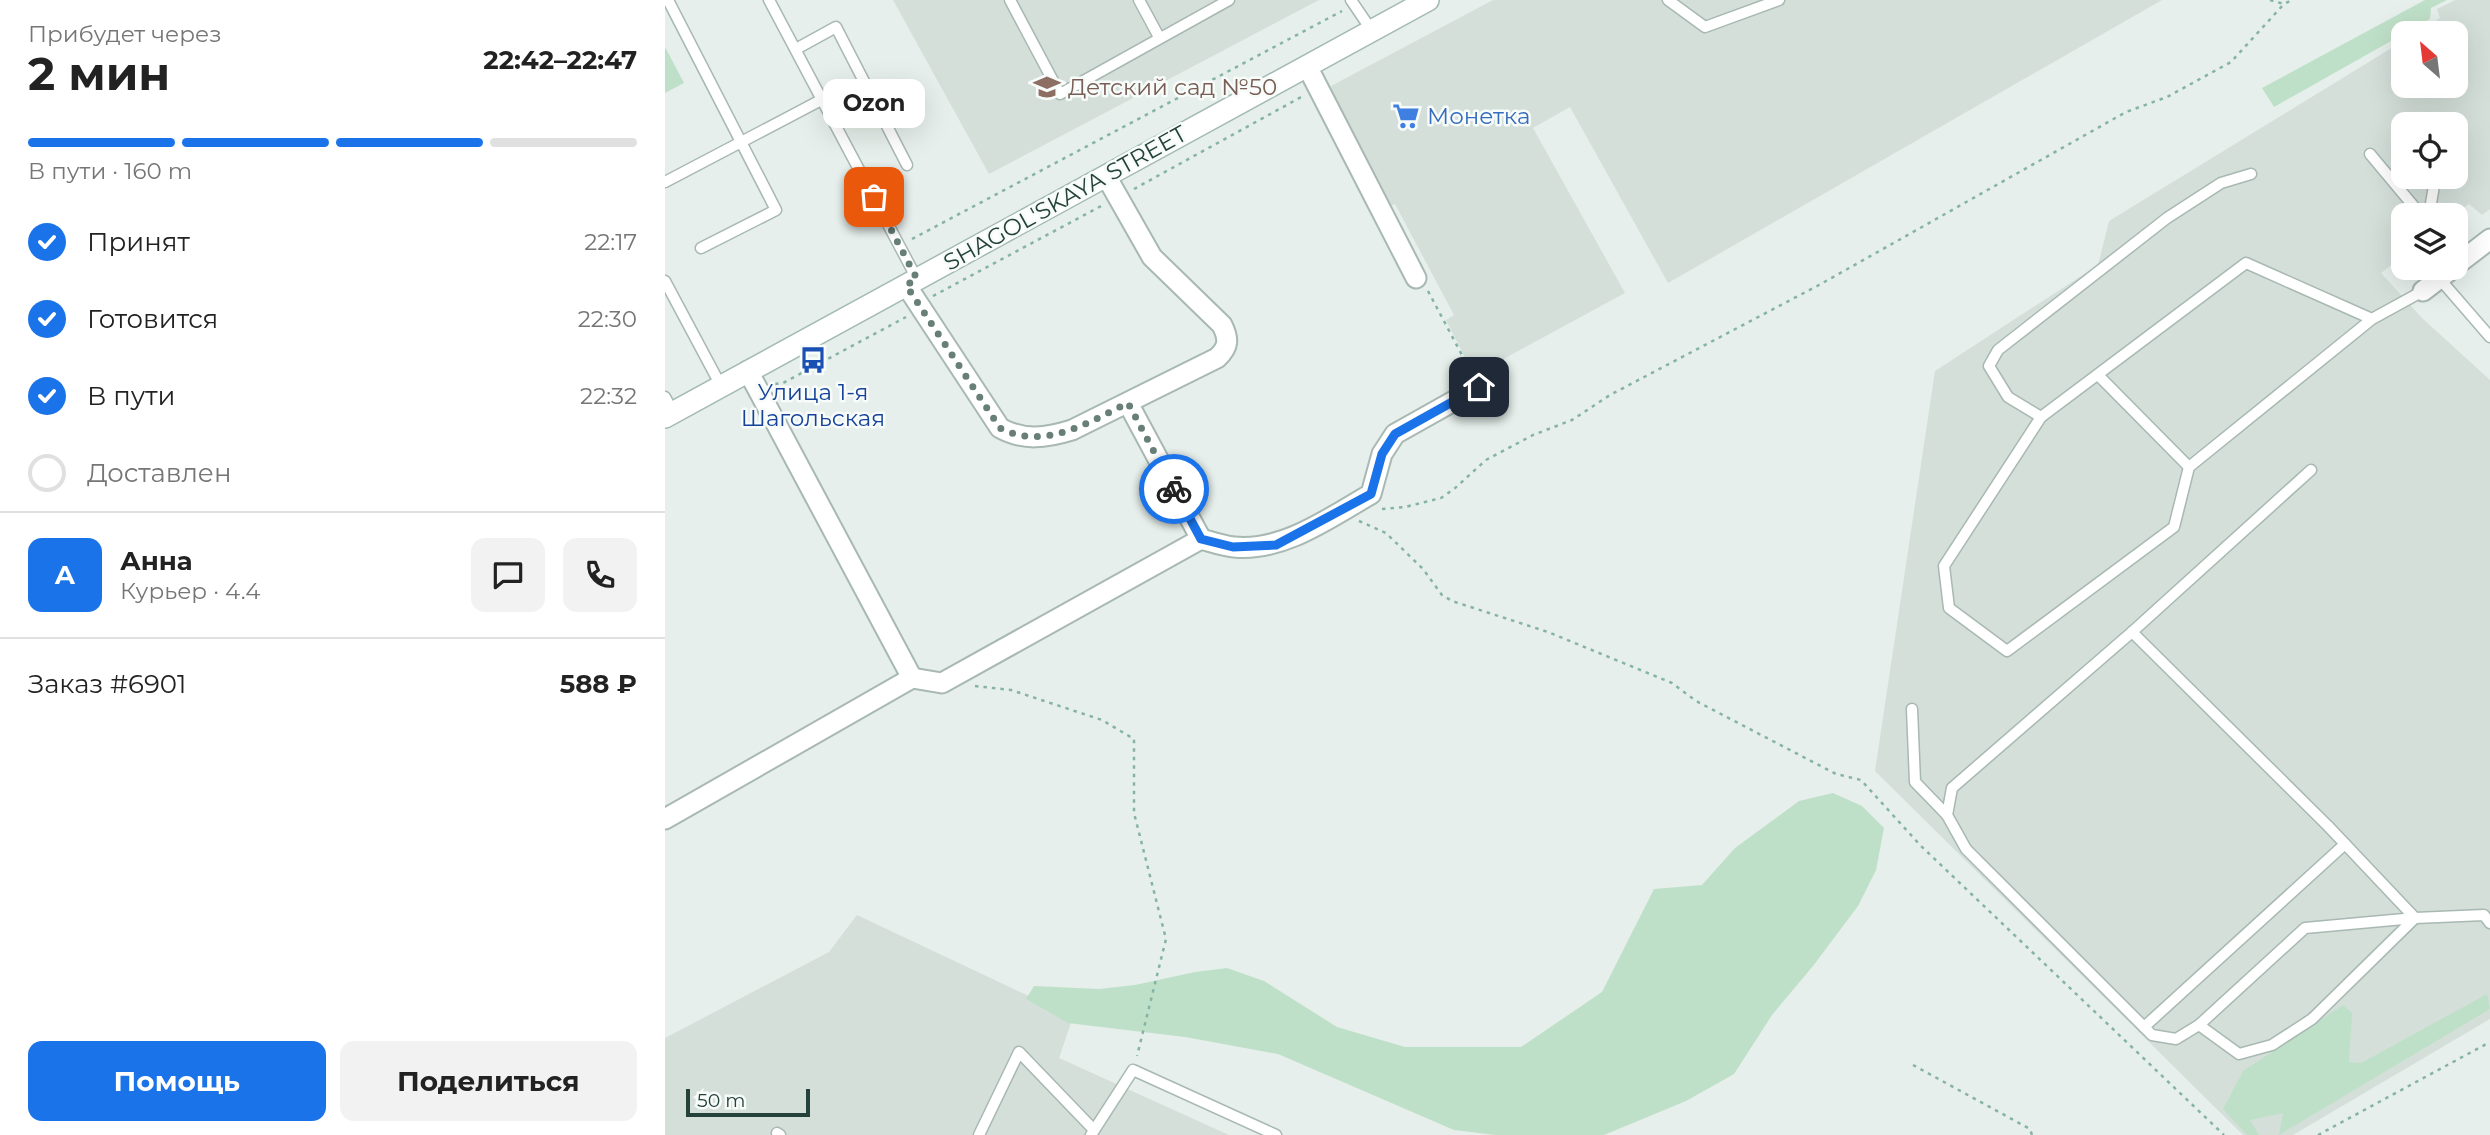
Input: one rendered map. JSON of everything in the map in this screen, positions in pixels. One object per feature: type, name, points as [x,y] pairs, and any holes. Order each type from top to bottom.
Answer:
[{"type":"main road","name":"SHAGOL'SKAYA STREET","points":[[668,409],[721,386],[753,379],[911,282],[1428,0]]},
{"type":"street","points":[[1307,66],[1416,278]]},
{"type":"street","points":[[911,282],[920,309],[1000,428],[1013,435],[1031,438],[1072,430],[1217,358],[1228,343],[1222,325],[1152,257],[1106,176]]},
{"type":"street","points":[[2468,255],[2490,239]]},
{"type":"street","points":[[2423,290],[2436,280]]},
{"type":"street","points":[[753,379],[912,678]]},
{"type":"street","points":[[665,819],[912,678],[942,682],[1201,539],[1233,547],[1276,545],[1341,512],[1371,494],[1382,454],[1395,434],[1486,383]]},
{"type":"street","points":[[1128,403],[1201,539]]},
{"type":"lane","points":[[668,0],[776,210],[701,248]]},
{"type":"lane","points":[[769,0],[899,246],[911,282]]},
{"type":"lane","points":[[1010,0],[1059,94],[1229,0]]},
{"type":"lane","points":[[1139,0],[1159,37]]},
{"type":"lane","points":[[1668,0],[1705,27],[1779,0]]},
{"type":"lane","points":[[1353,2],[1372,31]]},
{"type":"lane","points":[[796,49],[836,27],[907,165]]},
{"type":"lane","points":[[665,182],[823,99]]},
{"type":"lane","points":[[2370,154],[2411,203]]},
{"type":"lane","points":[[2041,417],[2008,397],[1989,366],[1998,350],[2167,218],[2221,183],[2251,174]]},
{"type":"lane","points":[[2372,319],[2246,262],[2041,417],[1944,566],[1949,608],[2007,651],[2174,527],[2189,467],[2372,319],[2423,290]]},
{"type":"lane","points":[[2460,280],[2490,337]]},
{"type":"lane","points":[[665,281],[721,386]]},
{"type":"lane","points":[[2098,375],[2189,467]]},
{"type":"lane","points":[[1947,815],[1952,789],[2132,632],[2311,470]]},
{"type":"lane","points":[[2132,632],[2345,844],[2415,918]]},
{"type":"lane","points":[[1912,709],[1915,782],[1947,815],[1966,849],[2152,1035],[2176,1039],[2199,1025],[2305,928],[2415,918],[2488,915]]},
{"type":"lane","points":[[2144,1027],[2345,844]]},
{"type":"lane","points":[[2199,1025],[2239,1054],[2272,1045],[2312,1019],[2415,918]]},
{"type":"lane","points":[[979,1135],[1019,1052],[1092,1133],[1133,1070],[1276,1135]]},
{"type":"path","points":[[2270,0],[2284,4]]},
{"type":"path","points":[[1377,509],[1405,508],[1441,498],[1486,460],[1533,435],[1572,420],[1610,395],[1819,285],[2126,112],[2167,97],[2231,62],[2284,4],[2292,0]]},
{"type":"path","points":[[899,246],[1353,2]]},
{"type":"path","points":[[753,379],[783,383],[920,309],[936,293],[1318,88]]},
{"type":"path","points":[[1416,278],[1427,290],[1486,383]]},
{"type":"path","points":[[1341,512],[1386,533],[1423,569],[1442,594],[1452,601],[1548,632],[1672,683],[1696,701],[1836,774],[1861,779],[1920,845],[2224,1135]]},
{"type":"path","points":[[942,682],[1011,690],[1101,720],[1134,739],[1133,813],[1166,939],[1133,1070]]},
{"type":"path","points":[[2318,1135],[2490,1042]]},
{"type":"path","points":[[1913,1065],[2030,1129],[2032,1135]]},
{"type":"shaded area","name":"Детский сад №50","points":[[893,0],[1319,0],[989,174]]},
{"type":"shaded area","points":[[1493,0],[2162,0],[1668,283],[1570,107],[1533,128],[1625,293],[1474,375],[1446,320],[1454,315],[1395,204],[1385,208],[1337,115],[1331,86]]},
{"type":"shaded area","points":[[2455,0],[2490,0],[2490,209],[2482,215],[2468,203],[2391,203],[2391,265],[2381,273],[2422,318],[2490,380],[2490,1019],[2293,1135],[2243,1135],[1875,771],[1935,371],[2098,265],[2109,221],[2391,48],[2391,98],[2468,98],[2468,21],[2435,21],[2440,18],[2437,9]]},
{"type":"shaded area","points":[[857,915],[1073,1017],[1059,1058],[1229,1135],[665,1135],[665,1038],[829,952]]},
{"type":"green space","points":[[2425,0],[2447,0],[2431,8],[2430,19],[2426,21],[2391,21],[2391,41],[2274,107],[2262,88]]},
{"type":"green space","points":[[665,47],[684,83],[665,93]]},
{"type":"green space","points":[[1833,793],[1862,806],[1884,828],[1876,870],[1858,906],[1772,1015],[1734,1074],[1686,1101],[1604,1135],[1495,1135],[1454,1130],[1278,1054],[1185,1037],[1068,1023],[1026,999],[1034,986],[1099,989],[1227,968],[1264,981],[1337,1027],[1405,1047],[1521,1047],[1602,992],[1654,889],[1702,885],[1735,848],[1799,801]]},
{"type":"green space","points":[[2487,994],[2490,1009],[2279,1135],[2283,1113],[2250,1120],[2259,1135],[2247,1135],[2223,1109],[2243,1071],[2343,1005],[2352,1013],[2349,1062],[2361,1063]]},
{"type":"way so far","points":[[874,197],[917,279],[906,285],[1000,428],[1013,435],[1031,438],[1051,436],[1072,430],[1128,403],[1174,489]]},
{"type":"place","name":"Детский сад №50","points":[[1047,87]]},
{"type":"place","name":"Монетка","points":[[1406,116]]},
{"type":"place","name":"Ozon","points":[[874,197]]},
{"type":"place","name":"Улица 1-я Шагольская","points":[[813,360]]},
{"type":"route","points":[[1174,489],[1201,539],[1233,547],[1276,545],[1371,494],[1382,454],[1395,434],[1479,387]]}]
